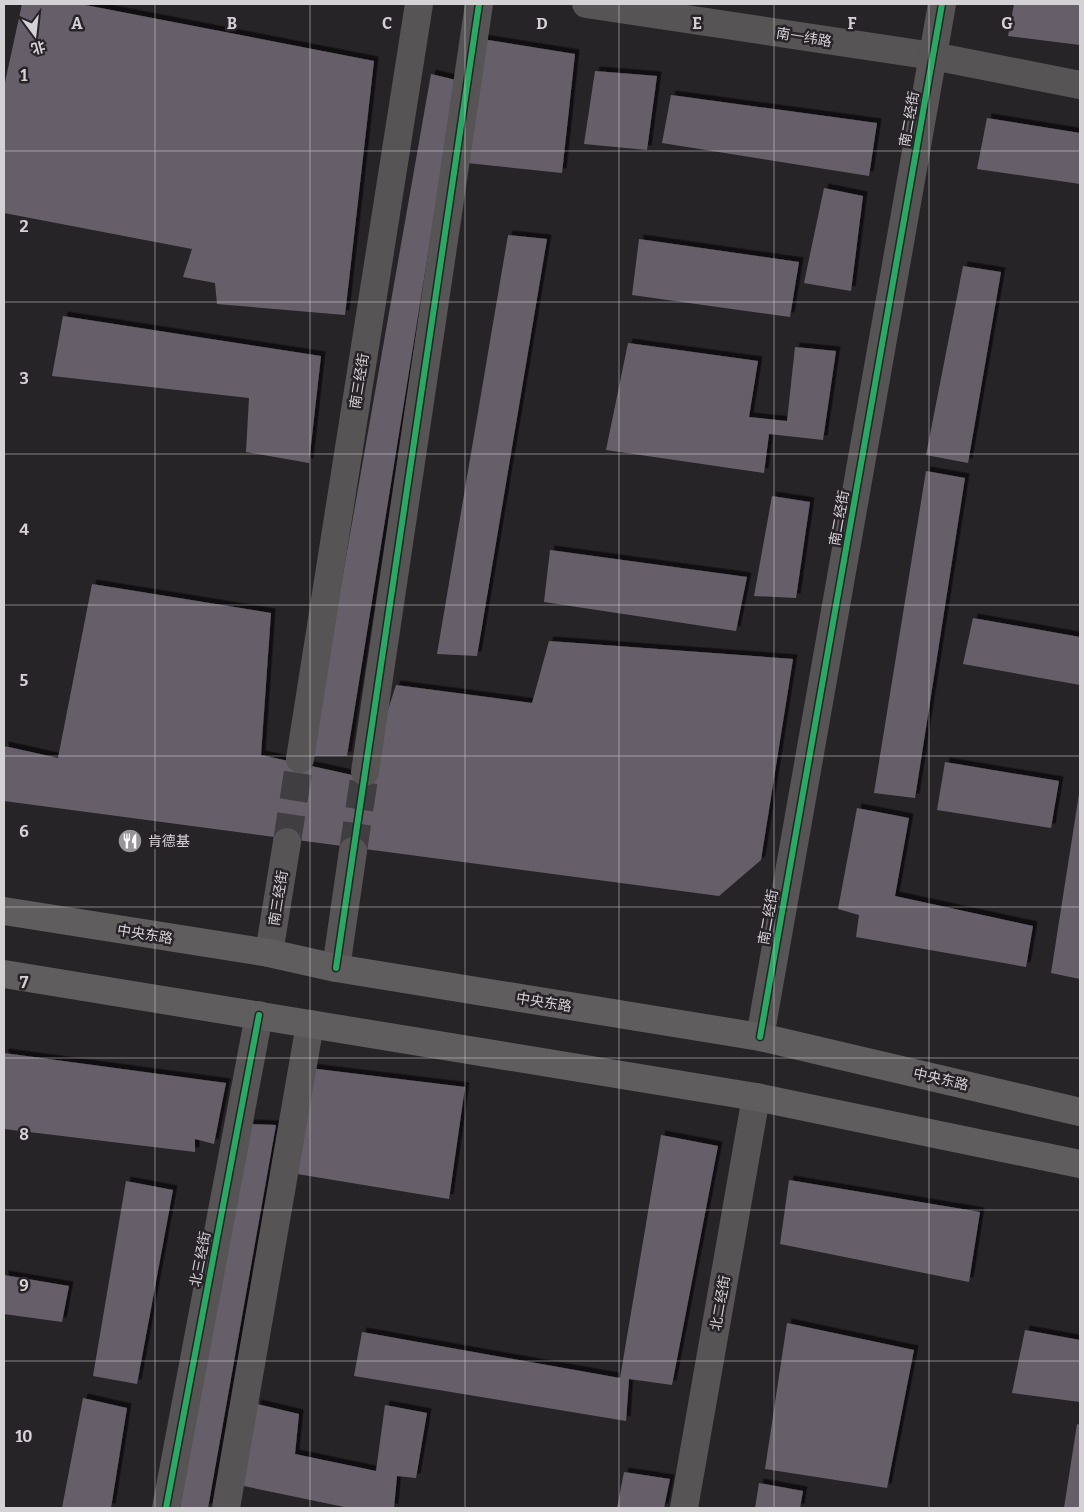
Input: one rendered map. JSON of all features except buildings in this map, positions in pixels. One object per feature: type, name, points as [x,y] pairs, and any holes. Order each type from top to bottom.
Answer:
[{"type":"main road","name":"中央东路","points":[[4,911],[269,953],[336,968],[760,1037],[1080,1112]]},
{"type":"main road","points":[[4,974],[756,1097],[1080,1164]]},
{"type":"street","name":"南三经街","points":[[300,759],[419,4]]},
{"type":"street","points":[[365,772],[479,4]]},
{"type":"street","name":"南一纬路","points":[[586,4],[933,56],[1080,85]]},
{"type":"street","name":"南二经街","points":[[760,1037],[942,4]]},
{"type":"street","name":"南三经街","points":[[269,953],[287,842]]},
{"type":"street","points":[[336,968],[353,851]]},
{"type":"street","name":"北三经街","points":[[166,1508],[259,1015]]},
{"type":"street","points":[[226,1508],[310,1024]]},
{"type":"street","name":"北二经街","points":[[684,1508],[756,1097]]},
{"type":"tunnel","points":[[287,842],[300,759]]},
{"type":"tunnel","points":[[353,851],[365,772]]},
{"type":"cycle path","points":[[336,968],[479,4]]},
{"type":"cycle path","points":[[760,1037],[942,4]]},
{"type":"cycle path","points":[[166,1508],[259,1015]]},
{"type":"place","name":"肯德基","points":[[130,841]]}]
